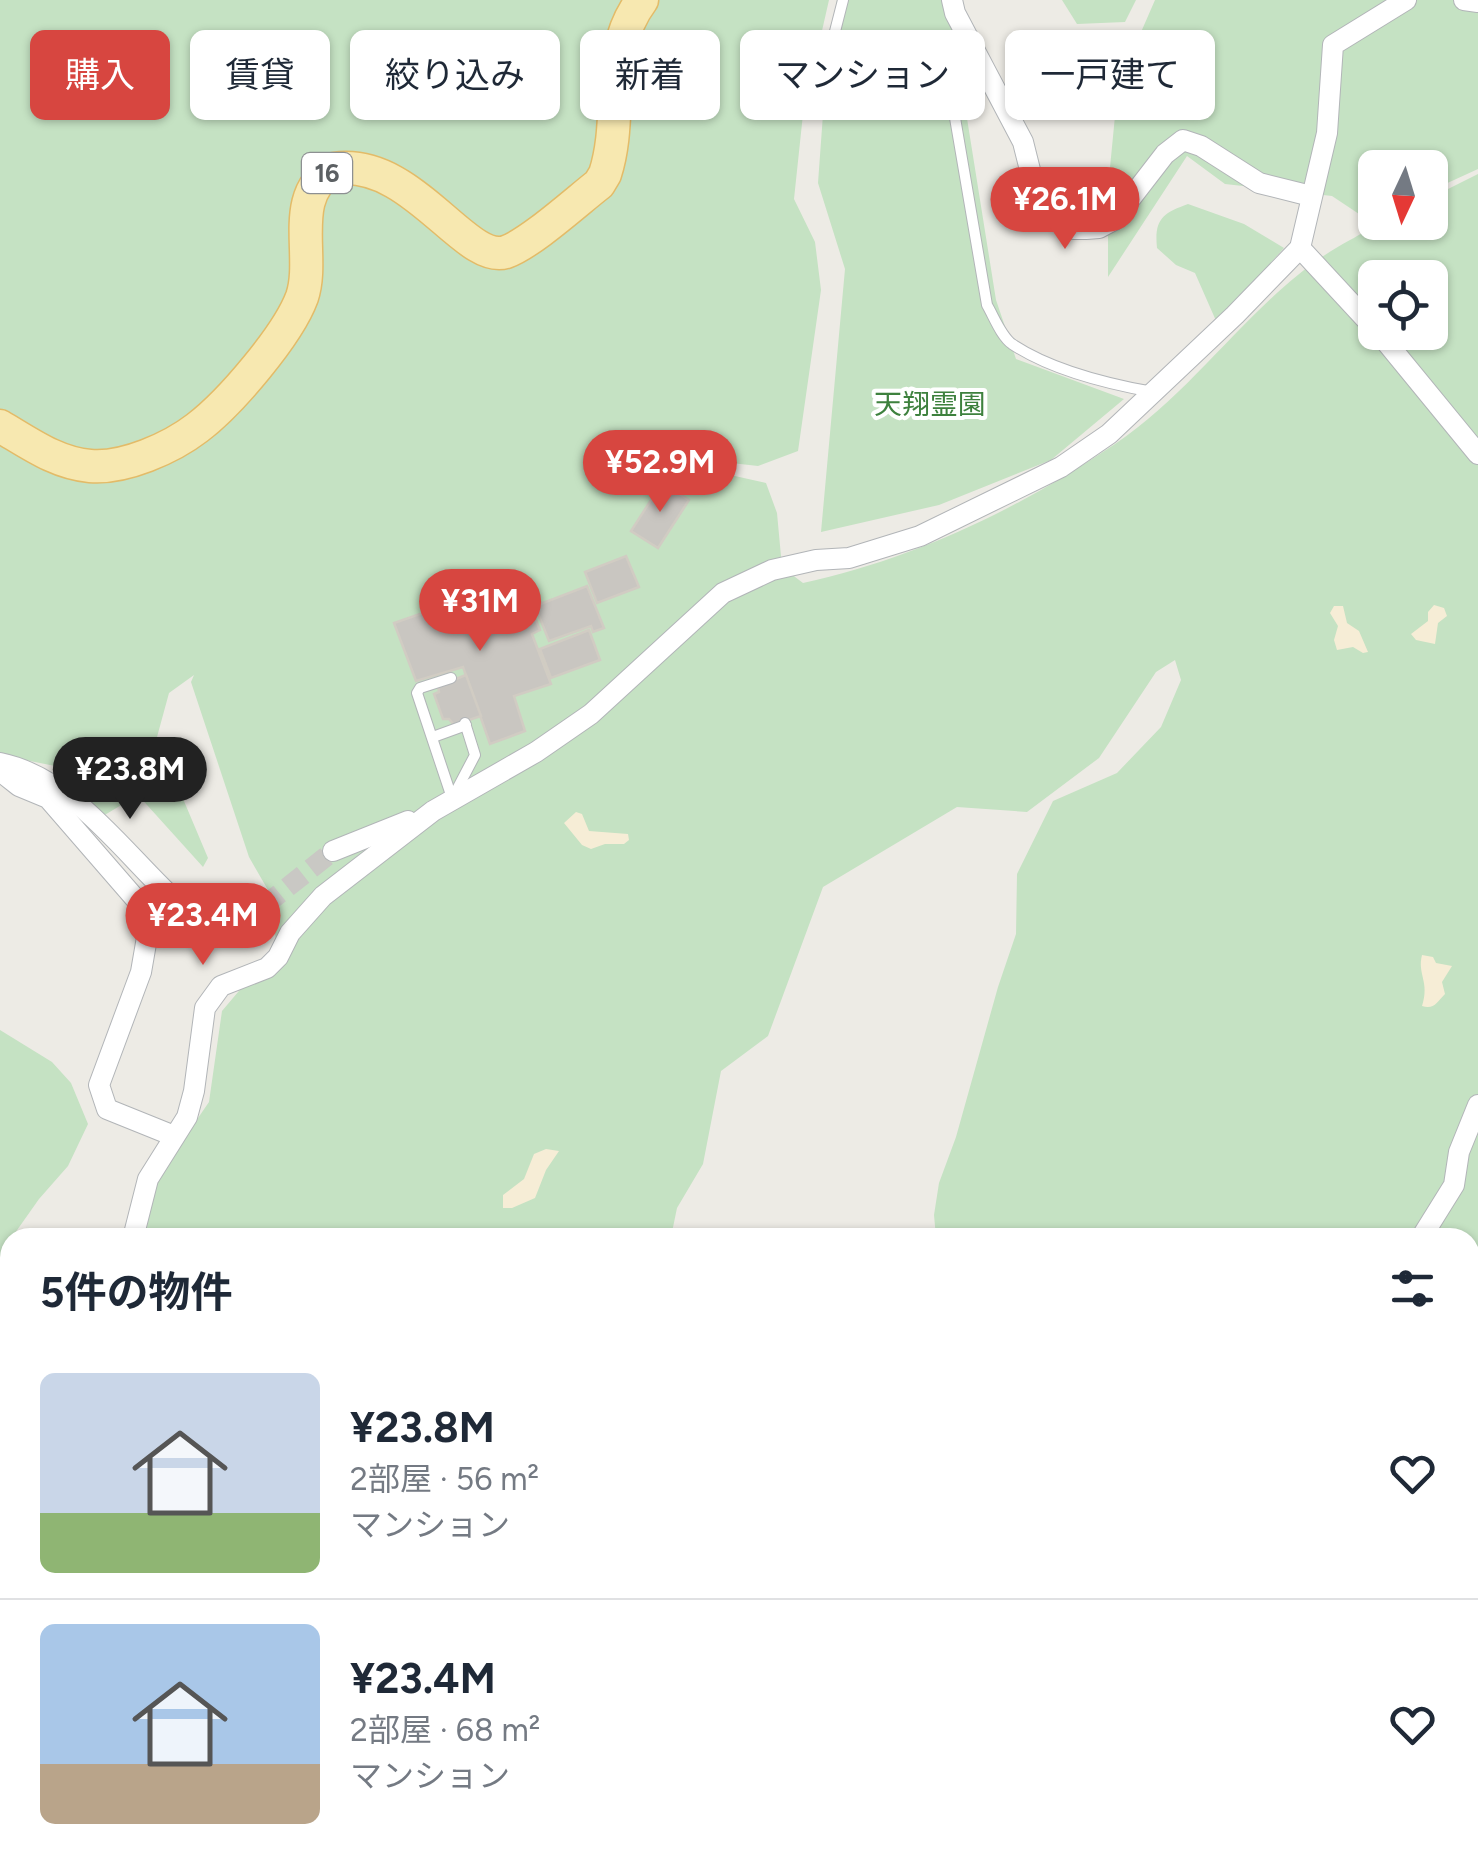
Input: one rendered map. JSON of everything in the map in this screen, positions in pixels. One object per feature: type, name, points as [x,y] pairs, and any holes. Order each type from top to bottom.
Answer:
[{"type":"main road","name":"16","points":[[0,426],[48,455],[70,463],[102,467],[165,447],[197,428],[262,359],[293,317],[304,290],[306,211],[314,187],[334,169],[360,169],[413,192],[482,250],[503,253],[518,245],[599,184],[606,174],[623,30],[642,0]]},
{"type":"street","points":[[952,0],[1023,142],[1038,202],[1051,218],[1086,230],[1114,220],[1165,154],[1183,140],[1200,146],[1259,184],[1310,196]]},
{"type":"street","points":[[136,1228],[148,1180],[186,1117],[194,1092],[205,1008],[220,986],[267,968],[278,957],[290,933],[323,896],[452,798],[536,752],[592,714],[723,594],[772,570],[816,560],[850,558],[920,536],[1061,467],[1109,434],[1300,248],[1327,132],[1333,45],[1406,0]]},
{"type":"street","points":[[1464,0],[1478,2]]},
{"type":"street","points":[[1300,248],[1358,311]]},
{"type":"street","points":[[1392,350],[1478,454]]},
{"type":"street","points":[[0,763],[26,768],[65,791],[181,906],[201,917],[222,920],[264,906]]},
{"type":"street","points":[[0,772],[19,786],[48,798],[146,911],[150,926],[142,972],[99,1085],[107,1109],[174,1136]]},
{"type":"street","points":[[332,852],[434,811]]},
{"type":"street","points":[[1427,1228],[1454,1185],[1459,1152],[1478,1104]]},
{"type":"lane","points":[[843,0],[831,47],[941,36],[987,305],[1009,342],[1114,385],[1154,392]]},
{"type":"lane","points":[[450,678],[420,688],[417,694],[452,798]]},
{"type":"lane","points":[[432,737],[466,724],[474,755],[452,798]]},
{"type":"green space","points":[[0,0],[829,0],[822,30],[740,30],[740,120],[802,120],[794,199],[815,242],[821,290],[798,451],[758,466],[634,452],[631,471],[654,458],[766,483],[777,513],[782,567],[803,583],[926,545],[1004,510],[1079,467],[1147,420],[1258,311],[1317,260],[1358,236],[1358,240],[1448,240],[1448,189],[1478,174],[1478,1228],[935,1228],[939,1183],[1016,934],[1017,874],[1053,801],[1117,773],[1161,727],[1181,680],[1175,660],[1156,672],[1099,758],[1027,812],[957,807],[823,887],[768,1036],[721,1071],[703,1164],[677,1208],[673,1228],[147,1228],[153,1173],[209,1102],[222,1011],[277,946],[268,890],[249,857],[191,682],[194,675],[169,693],[157,737],[208,858],[203,867],[138,795],[103,816],[60,767],[0,755]]},
{"type":"green space","name":"天翔霊園","points":[[837,0],[962,0],[960,30],[832,30]]},
{"type":"green space","points":[[1062,0],[1136,0],[1125,22],[1077,24]]},
{"type":"green space","points":[[1155,0],[1478,0],[1478,169],[1448,183],[1448,150],[1358,150],[1358,213],[1332,196],[1225,184],[1187,156],[1108,277],[1108,188],[1115,120],[1215,120],[1215,30],[1142,30]]},
{"type":"green space","name":"天翔霊園","points":[[823,120],[967,120],[996,300],[1016,359],[1124,399],[1051,460],[939,505],[821,532],[845,269],[818,183]]},
{"type":"green space","points":[[1188,204],[1244,224],[1284,248],[1217,323],[1195,273],[1176,265],[1157,248],[1162,218]]},
{"type":"green space","points":[[0,1030],[52,1062],[71,1083],[88,1124],[68,1166],[19,1228],[0,1228]]},
{"type":"sand","points":[[1434,605],[1444,608],[1447,616],[1438,623],[1435,644],[1416,640],[1411,634],[1428,621],[1428,612]]},
{"type":"sand","points":[[1334,606],[1343,606],[1347,623],[1359,631],[1368,652],[1353,647],[1337,650],[1334,640],[1338,626],[1330,613]]},
{"type":"sand","points":[[576,812],[582,814],[589,831],[628,834],[629,840],[591,849],[582,845],[564,823]]},
{"type":"sand","points":[[1422,955],[1452,966],[1442,982],[1445,994],[1430,1007],[1422,1006]]},
{"type":"sand","points":[[546,1149],[559,1151],[535,1198],[503,1208],[503,1195],[524,1179],[534,1154]]},
{"type":"building","points":[[662,483],[689,500],[658,548],[631,531]]},
{"type":"building","points":[[626,556],[639,587],[597,603],[585,572]]},
{"type":"building","points":[[500,586],[510,613],[531,608],[540,630],[532,634],[551,684],[514,696],[525,731],[490,744],[463,667],[416,681],[394,623]]},
{"type":"building","points":[[587,586],[604,628],[593,632],[591,626],[549,641],[535,606]]},
{"type":"building","points":[[589,630],[600,660],[551,678],[540,649]]},
{"type":"building","points":[[466,675],[481,716],[454,725],[443,719],[434,694],[439,692],[438,686]]},
{"type":"tunnel","points":[[264,906],[333,851]]}]
